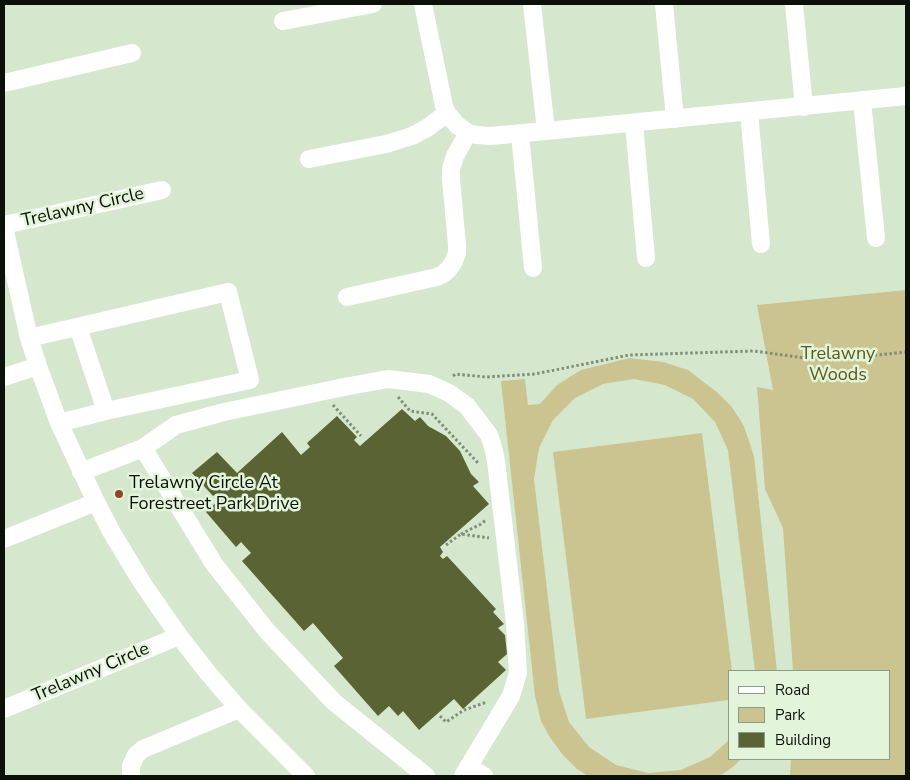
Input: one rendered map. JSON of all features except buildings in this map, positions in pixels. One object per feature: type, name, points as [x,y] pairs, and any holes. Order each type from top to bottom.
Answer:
[{"type":"street","points":[[283,21],[372,4]]},
{"type":"street","points":[[423,4],[447,113],[457,125],[468,133],[490,136],[520,134],[906,96]]},
{"type":"street","points":[[532,4],[546,131]]},
{"type":"street","points":[[664,4],[675,119]]},
{"type":"street","points":[[794,4],[804,107]]},
{"type":"street","points":[[4,83],[132,53]]},
{"type":"street","points":[[862,101],[876,238]]},
{"type":"street","points":[[749,112],[761,244]]},
{"type":"street","points":[[309,160],[386,144],[412,136],[427,128],[447,113]]},
{"type":"street","points":[[634,123],[646,258]]},
{"type":"street","points":[[347,297],[437,277],[449,269],[457,253],[450,179],[451,169],[455,156],[468,133]]},
{"type":"street","points":[[520,134],[532,268]]},
{"type":"street","name":"Trelawny Circle","points":[[162,190],[4,226],[8,264],[29,338],[59,423],[96,502],[143,584],[178,636],[208,673],[238,709],[301,775]]},
{"type":"street","points":[[29,338],[228,292],[250,380],[106,410],[59,423]]},
{"type":"street","points":[[78,327],[106,410]]},
{"type":"street","points":[[4,377],[38,366]]},
{"type":"street","points":[[81,472],[143,448],[176,425],[224,412],[388,379],[429,384],[449,393],[467,406],[489,436],[496,461],[515,623],[518,674],[511,696],[466,772],[484,776]]},
{"type":"street","points":[[143,448],[214,564],[267,632],[334,702],[426,776]]},
{"type":"street","points":[[4,539],[96,502]]},
{"type":"street","name":"Trelawny Circle","points":[[4,709],[178,636]]},
{"type":"street","points":[[131,776],[131,766],[136,755],[143,749],[238,709]]},
{"type":"path","points":[[429,384],[456,374],[486,378],[535,374],[629,356],[754,351],[812,359],[906,352]]},
{"type":"path","points":[[384,380],[410,411],[432,414],[482,468]]},
{"type":"path","points":[[321,392],[361,436]]},
{"type":"path","points":[[446,545],[461,534],[481,524],[502,507]]},
{"type":"path","points":[[461,534],[488,537],[506,543]]},
{"type":"path","points":[[440,716],[446,722],[464,710],[495,699],[514,688]]},
{"type":"green space","name":"Trelawny Woods","points":[[906,290],[906,776],[790,776],[791,760],[890,760],[890,670],[793,670],[783,528],[765,489],[757,387],[773,390],[757,305]]},
{"type":"green space","points":[[630,358],[663,362],[688,370],[718,393],[732,407],[744,426],[754,456],[777,670],[755,670],[728,450],[715,422],[693,399],[665,385],[634,379],[603,384],[575,398],[553,420],[539,448],[534,479],[559,691],[569,722],[589,747],[616,765],[648,773],[681,770],[710,757],[728,741],[728,760],[740,760],[720,776],[588,776],[577,769],[562,754],[541,721],[535,696],[501,381],[525,379],[528,405],[540,404],[557,385],[581,370]]},
{"type":"green space","points":[[702,433],[732,670],[728,670],[728,700],[586,719],[553,452]]},
{"type":"place","name":"Trelawny Circle At Forestreet Park Drive","points":[[119,494]]}]
